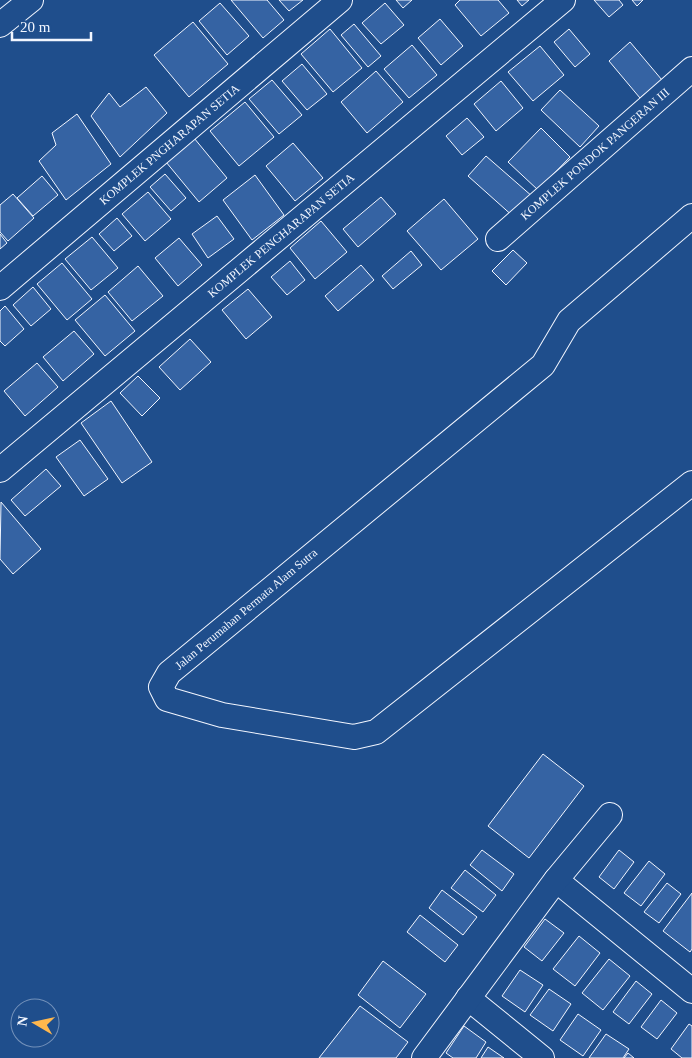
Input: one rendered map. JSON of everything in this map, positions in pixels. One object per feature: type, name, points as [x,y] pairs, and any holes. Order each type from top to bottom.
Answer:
[{"type":"street","points":[[0,25],[31,0]]},
{"type":"street","name":"KOMPLEK PNGHARAPAN SETIA","points":[[0,288],[340,0]]},
{"type":"street","name":"KOMPLEK PENGHARAPAN SETIA","points":[[0,470],[563,0]]},
{"type":"street","name":"KOMPLEK PONDOK PANGERAN III","points":[[498,239],[692,69]]},
{"type":"street","name":"Jalan Perumahan Permata Alam Sutra","points":[[692,216],[569,321],[543,365],[169,673],[161,688],[167,699],[222,714],[354,737],[376,732],[692,483]]},
{"type":"street","points":[[424,1058],[556,880],[610,815]]},
{"type":"street","points":[[556,880],[692,991]]},
{"type":"street","points":[[468,998],[542,1058]]},
{"type":"building","points":[[231,0],[267,0],[284,20],[263,38]]},
{"type":"building","points":[[279,0],[303,0],[289,11]]},
{"type":"building","points":[[396,0],[412,0],[403,8]]},
{"type":"building","points":[[460,0],[498,0],[509,13],[481,36],[455,5]]},
{"type":"building","points":[[517,0],[529,0],[522,6]]},
{"type":"building","points":[[594,0],[619,0],[623,5],[609,17]]},
{"type":"building","points":[[632,0],[643,0],[637,6]]},
{"type":"building","points":[[220,3],[249,36],[227,55],[199,21]]},
{"type":"building","points":[[385,3],[404,25],[381,44],[362,23]]},
{"type":"building","points":[[440,19],[463,46],[441,65],[418,38]]},
{"type":"building","points":[[193,22],[228,64],[189,97],[154,55]]},
{"type":"building","points":[[354,24],[381,56],[368,67],[341,35]]},
{"type":"building","points":[[330,29],[362,68],[333,92],[301,54]]},
{"type":"building","points":[[569,29],[590,54],[575,67],[554,42]]},
{"type":"building","points":[[630,42],[662,80],[640,98],[609,61]]},
{"type":"building","points":[[412,45],[437,75],[409,98],[384,69]]},
{"type":"building","points":[[540,46],[564,75],[533,101],[508,72]]},
{"type":"building","points":[[302,64],[327,94],[307,110],[282,81]]},
{"type":"building","points":[[376,71],[403,102],[367,133],[341,102]]},
{"type":"building","points":[[272,80],[302,115],[279,134],[249,99]]},
{"type":"building","points":[[501,81],[523,108],[496,131],[474,104]]},
{"type":"building","points":[[146,87],[167,113],[120,157],[91,116],[109,93],[120,107]]},
{"type":"building","points":[[560,90],[599,126],[580,147],[541,110]]},
{"type":"building","points":[[245,102],[274,137],[239,166],[210,131]]},
{"type":"building","points":[[77,114],[111,164],[66,200],[39,161],[56,145],[52,133]]},
{"type":"building","points":[[467,118],[484,137],[462,155],[446,136]]},
{"type":"building","points":[[541,128],[570,157],[538,190],[508,162]]},
{"type":"building","points":[[194,138],[227,178],[199,202],[166,162]]},
{"type":"building","points":[[293,143],[323,178],[295,201],[266,166]]},
{"type":"building","points":[[486,156],[533,197],[515,218],[468,176]]},
{"type":"building","points":[[165,174],[186,198],[171,211],[150,187]]},
{"type":"building","points":[[255,175],[284,215],[252,240],[223,200]]},
{"type":"building","points":[[42,176],[58,195],[33,216],[17,198]]},
{"type":"building","points":[[148,192],[171,219],[145,241],[122,214]]},
{"type":"building","points":[[13,194],[34,218],[8,241],[0,232],[0,205]]},
{"type":"building","points":[[381,197],[396,214],[358,247],[343,229]]},
{"type":"building","points":[[444,199],[478,239],[441,270],[407,231]]},
{"type":"building","points":[[217,216],[234,239],[208,258],[192,234]]},
{"type":"building","points":[[117,218],[132,236],[114,251],[99,234]]},
{"type":"building","points":[[321,221],[347,252],[315,279],[290,248]]},
{"type":"building","points":[[0,234],[7,243],[0,249]]},
{"type":"building","points":[[92,237],[118,268],[91,290],[65,259]]},
{"type":"building","points":[[179,238],[202,265],[178,286],[155,258]]},
{"type":"building","points":[[513,250],[527,263],[506,285],[492,271]]},
{"type":"building","points":[[411,251],[422,265],[393,289],[382,276]]},
{"type":"building","points":[[290,261],[305,280],[287,295],[271,277]]},
{"type":"building","points":[[62,263],[92,299],[67,320],[37,284]]},
{"type":"building","points":[[361,265],[374,280],[338,311],[325,296]]},
{"type":"building","points":[[138,266],[163,296],[132,321],[108,292]]},
{"type":"building","points":[[33,287],[51,309],[31,326],[13,305]]},
{"type":"building","points":[[248,289],[272,317],[246,339],[222,310]]},
{"type":"building","points":[[105,295],[135,331],[105,356],[75,320]]},
{"type":"building","points":[[5,306],[24,329],[5,346],[0,341],[0,311]]},
{"type":"building","points":[[74,331],[94,354],[63,381],[43,357]]},
{"type":"building","points":[[190,339],[211,362],[180,390],[159,367]]},
{"type":"building","points":[[37,363],[58,387],[25,416],[4,391]]},
{"type":"building","points":[[138,376],[160,398],[142,416],[120,393]]},
{"type":"building","points":[[111,401],[152,462],[122,483],[81,423]]},
{"type":"building","points":[[80,440],[108,479],[84,496],[56,457]]},
{"type":"building","points":[[46,469],[61,486],[25,516],[11,500]]},
{"type":"building","points":[[1,502],[41,549],[13,574],[0,559]]},
{"type":"building","points":[[543,754],[584,786],[529,858],[488,826]]},
{"type":"building","points":[[482,850],[514,874],[502,891],[470,865]]},
{"type":"building","points":[[619,850],[634,862],[614,889],[599,877]]},
{"type":"building","points":[[649,861],[665,874],[641,906],[624,893]]},
{"type":"building","points":[[465,870],[496,895],[483,912],[451,888]]},
{"type":"building","points":[[667,883],[681,894],[659,923],[644,912]]},
{"type":"building","points":[[442,890],[477,917],[463,935],[429,908]]},
{"type":"building","points":[[692,893],[692,949],[690,952],[663,931]]},
{"type":"building","points":[[420,915],[458,945],[445,962],[407,932]]},
{"type":"building","points":[[545,919],[564,933],[542,961],[524,947]]},
{"type":"building","points":[[579,936],[600,953],[575,986],[553,969]]},
{"type":"building","points":[[609,959],[630,976],[603,1010],[582,993]]},
{"type":"building","points":[[383,961],[426,994],[400,1028],[358,995]]},
{"type":"building","points":[[520,970],[543,985],[525,1012],[502,996]]},
{"type":"building","points":[[636,981],[652,994],[629,1024],[613,1012]]},
{"type":"building","points":[[549,989],[571,1004],[553,1031],[530,1015]]},
{"type":"building","points":[[661,1000],[677,1013],[657,1039],[641,1027]]},
{"type":"building","points":[[360,1006],[408,1042],[396,1058],[319,1058]]},
{"type":"building","points":[[578,1014],[601,1030],[583,1056],[560,1040]]},
{"type":"building","points":[[689,1024],[692,1026],[692,1058],[682,1058],[671,1049]]},
{"type":"building","points":[[464,1026],[486,1042],[476,1058],[453,1058],[446,1053]]},
{"type":"building","points":[[606,1034],[629,1049],[623,1058],[589,1058]]},
{"type":"building","points":[[488,1047],[504,1058],[481,1058]]},
{"type":"building","points":[[628,1053],[634,1058],[624,1058]]}]
